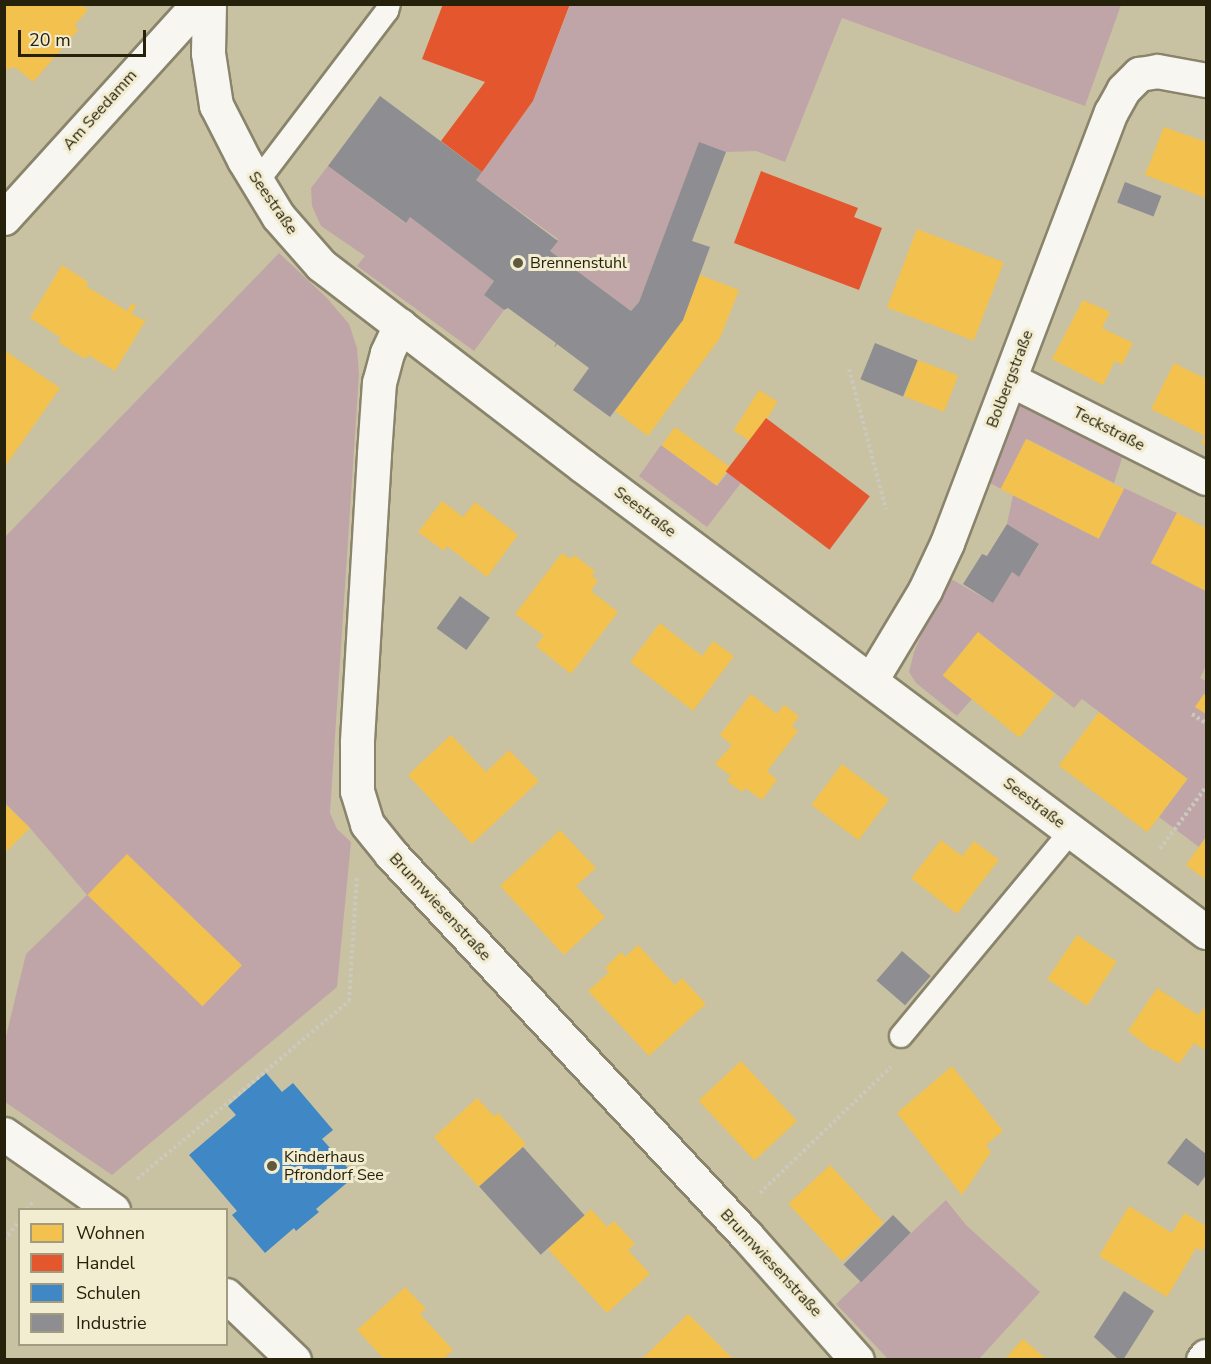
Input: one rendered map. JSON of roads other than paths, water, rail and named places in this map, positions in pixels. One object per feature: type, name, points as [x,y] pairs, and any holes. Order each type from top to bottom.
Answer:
[{"type":"street","name":"Am Seedamm","points":[[4,218],[198,4]]},
{"type":"street","name":"Seestraße","points":[[209,4],[208,53],[216,105],[278,216],[321,265],[583,466],[1206,932]]},
{"type":"street","name":"Bolbergstraße","points":[[871,680],[925,590],[947,543],[1011,380],[1111,112],[1123,90],[1138,74],[1157,71],[1206,80]]},
{"type":"street","name":"Brunnwiesenstraße","points":[[400,325],[387,353],[379,382],[374,454],[357,742],[357,791],[367,824],[391,854],[732,1220],[857,1359]]},
{"type":"street","name":"Teckstraße","points":[[1011,380],[1206,478]]},
{"type":"street","points":[[4,1134],[111,1208]]},
{"type":"street","points":[[228,1297],[294,1359]]},
{"type":"street","points":[[1203,1359],[1206,1356]]},
{"type":"lane","points":[[257,182],[387,11],[389,4]]},
{"type":"lane","points":[[901,1036],[1071,831]]},
{"type":"place","name":"Brennenstuhl","points":[[518,263]]},
{"type":"place","name":"Kinderhaus Pfrondorf See","points":[[272,1166]]}]
